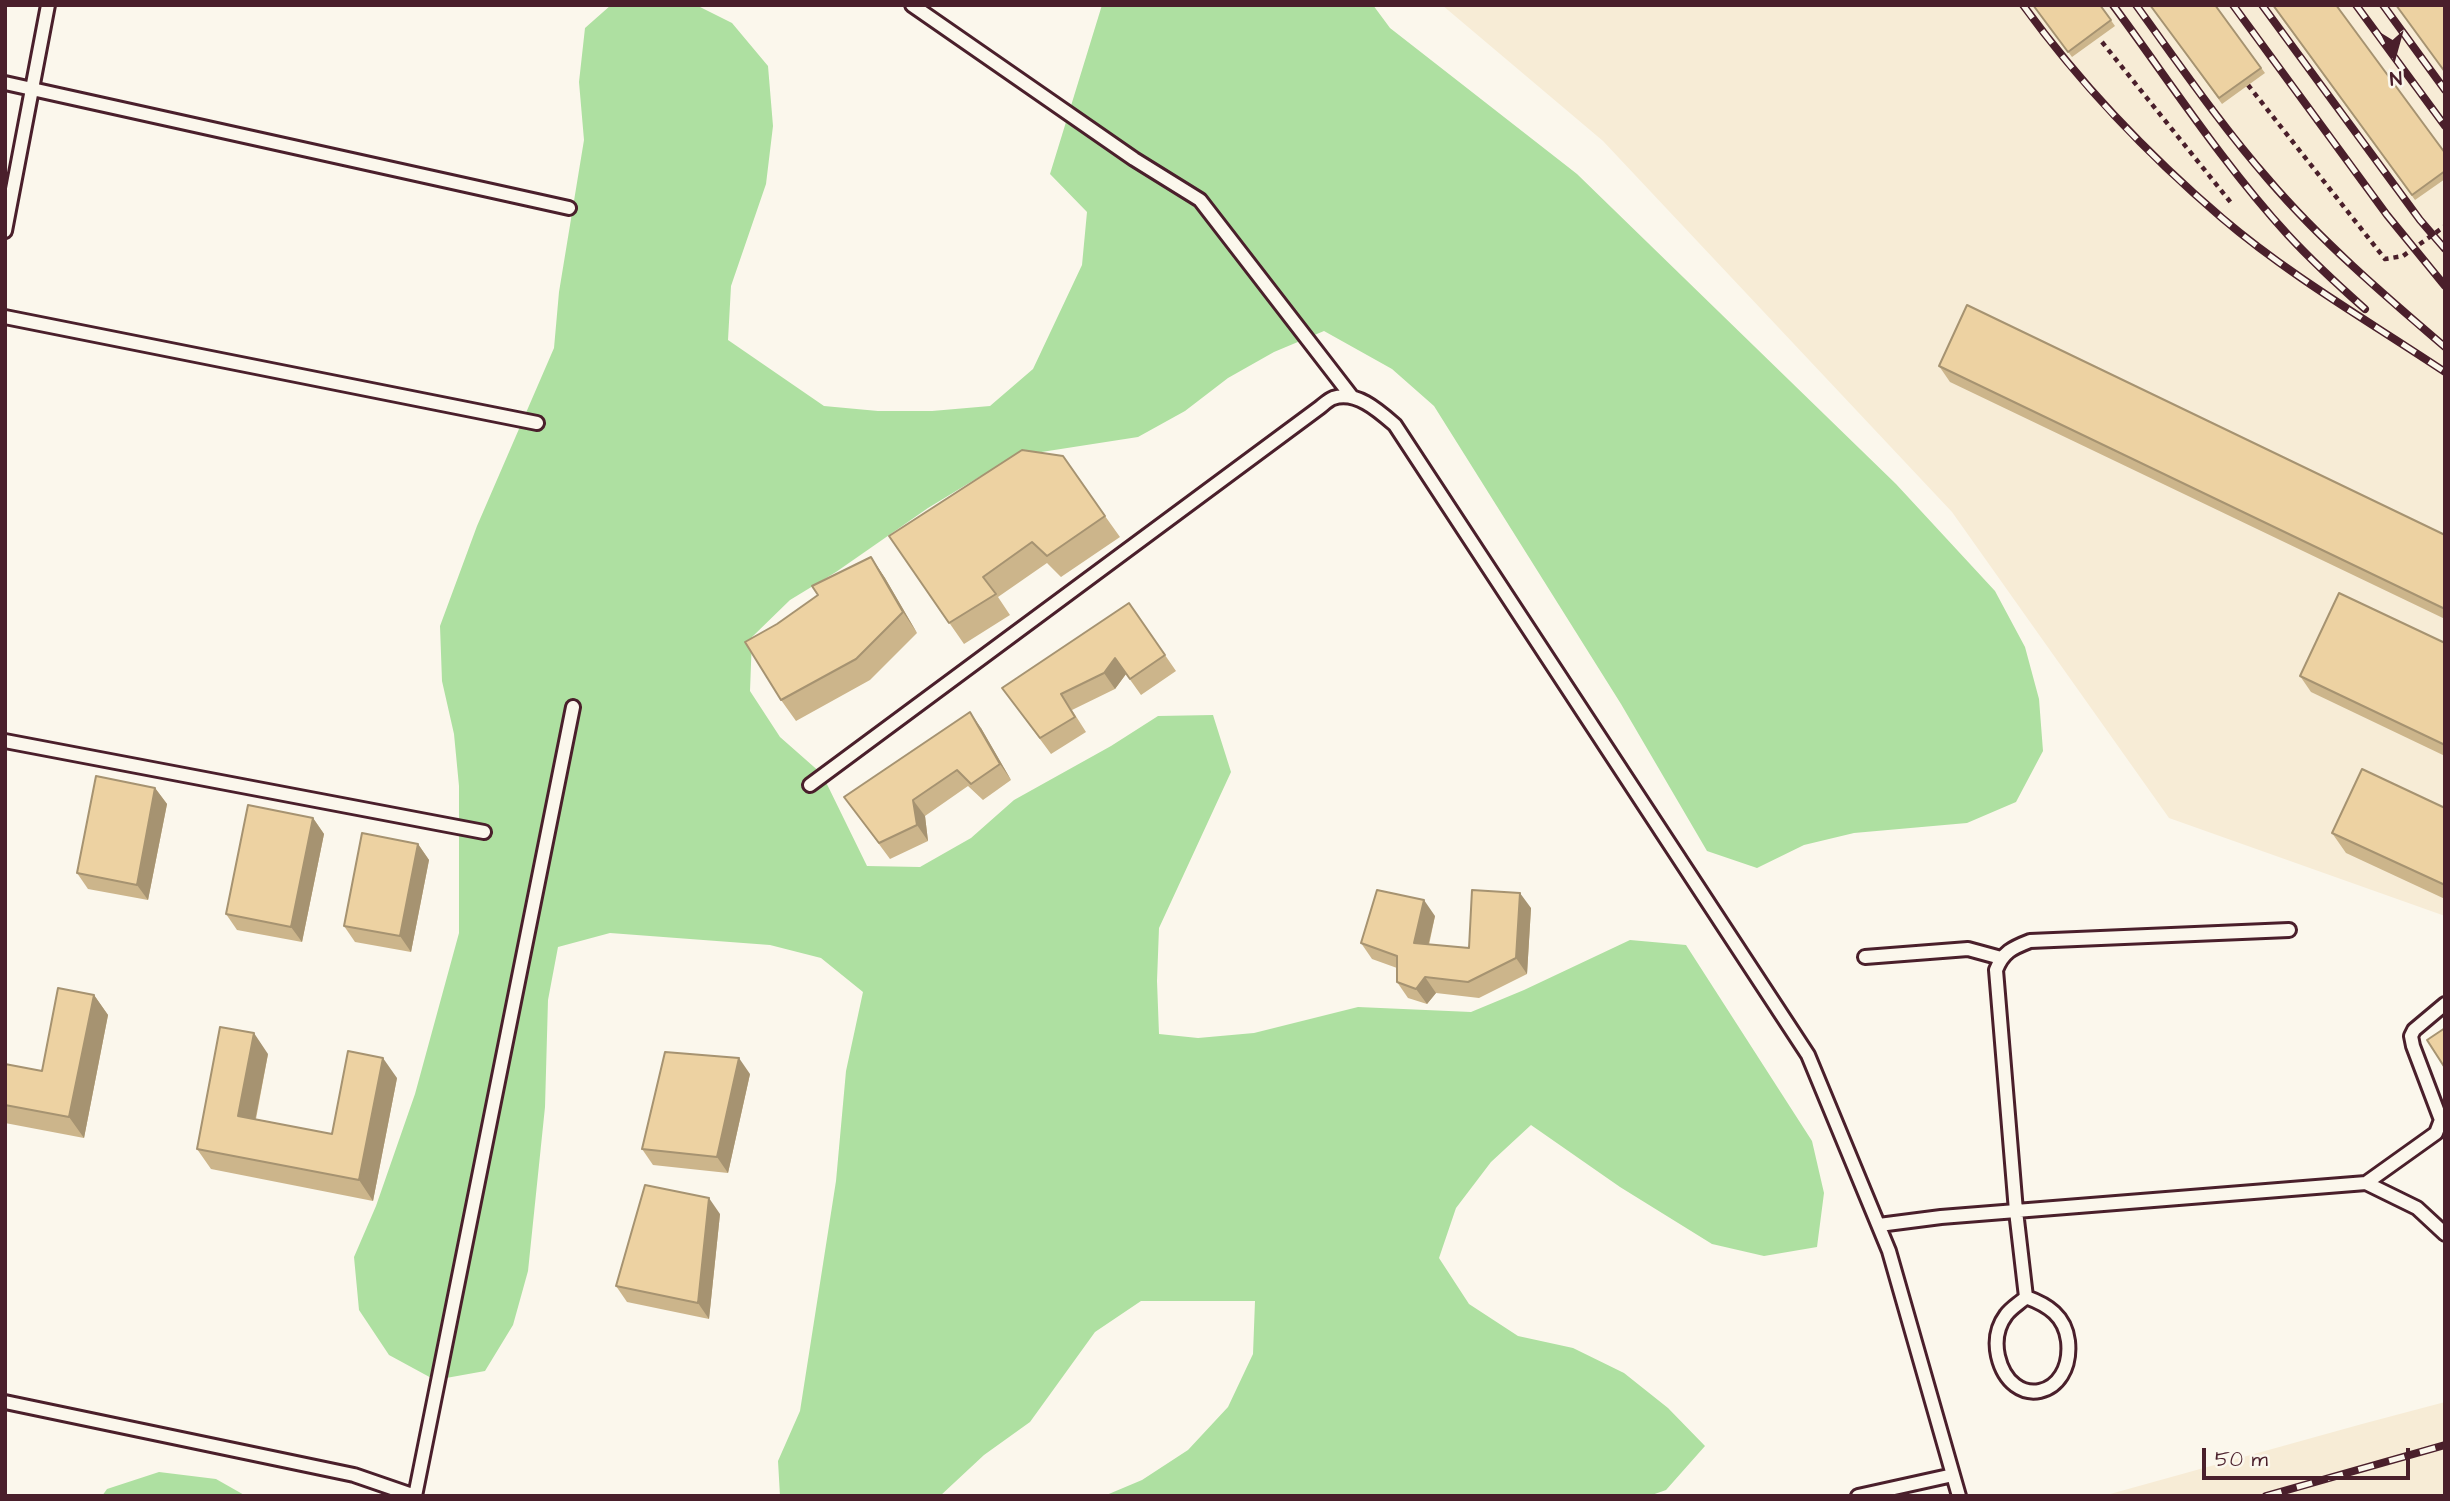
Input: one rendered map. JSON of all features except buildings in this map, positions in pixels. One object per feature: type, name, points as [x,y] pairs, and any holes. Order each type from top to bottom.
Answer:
[{"type":"lane","points":[[5,231],[48,5]]},
{"type":"lane","points":[[912,5],[1135,159],[1200,200],[1352,397]]},
{"type":"lane","points":[[5,83],[569,208]]},
{"type":"lane","points":[[5,317],[537,423]]},
{"type":"lane","points":[[810,785],[1318,408],[1334,398],[1352,397],[1374,407],[1395,425],[1808,1055],[1889,1251],[1959,1496]]},
{"type":"lane","points":[[5,1402],[354,1475],[415,1496],[573,708]]},
{"type":"lane","points":[[5,741],[485,832]]},
{"type":"lane","points":[[2026,1297],[2016,1211],[1996,970],[2001,958],[2010,949],[2030,942],[2289,930]]},
{"type":"lane","points":[[1865,957],[1968,949],[2001,958]]},
{"type":"lane","points":[[1879,1225],[2366,1182],[2436,1133],[2441,1120],[2411,1036],[2414,1030],[2445,1004]]},
{"type":"lane","points":[[2366,1182],[2417,1208],[2445,1234]]},
{"type":"lane","points":[[2026,1297],[2051,1309],[2063,1322],[2068,1339],[2066,1372],[2048,1389],[2033,1392],[2021,1389],[2008,1380],[1997,1350],[1996,1336],[2005,1316],[2026,1297]]},
{"type":"lane","points":[[1858,1496],[1953,1475]]},
{"type":"path","points":[[2102,42],[2232,204]]},
{"type":"path","points":[[2248,85],[2385,259],[2403,256],[2445,226]]},
{"type":"shaded area","points":[[1442,5],[2445,5],[2445,916],[2169,818],[1952,512],[1603,141]]},
{"type":"shaded area","points":[[2445,1402],[2445,1496],[2103,1496],[2362,1424]]},
{"type":"green space","points":[[611,5],[696,5],[732,23],[768,66],[773,126],[766,184],[731,286],[728,340],[824,406],[878,411],[932,411],[990,406],[1033,369],[1082,265],[1087,212],[1050,174],[1102,5],[1373,5],[1390,28],[1577,174],[1896,484],[1995,591],[2025,647],[2039,699],[2043,751],[2016,802],[1967,823],[1854,833],[1804,845],[1757,868],[1707,851],[1621,704],[1434,406],[1392,369],[1324,331],[1274,352],[1228,378],[1185,411],[1138,437],[1035,453],[979,477],[790,600],[752,637],[750,691],[780,737],[822,774],[867,866],[920,867],[971,838],[1014,800],[1111,746],[1158,716],[1213,715],[1231,772],[1159,928],[1159,1034],[1198,1038],[1254,1033],[1358,1007],[1471,1012],[1630,940],[1686,945],[1812,1141],[1824,1193],[1817,1247],[1764,1256],[1712,1244],[1620,1187],[1531,1125],[1491,1162],[1456,1208],[1439,1258],[1469,1304],[1518,1336],[1573,1348],[1624,1373],[1668,1408],[1705,1446],[1666,1490],[1649,1496],[1104,1496],[1142,1480],[1188,1450],[1228,1407],[1253,1354],[1255,1301],[1141,1301],[1095,1332],[1030,1422],[984,1455],[940,1496],[780,1496],[778,1461],[800,1411],[836,1181],[846,1071],[863,992],[821,958],[770,945],[610,933],[558,947],[548,1000],[545,1107],[528,1271],[513,1325],[485,1371],[435,1380],[389,1355],[359,1310],[354,1257],[376,1206],[415,1094],[459,933],[459,786],[454,734],[442,681],[440,626],[477,526],[554,348],[559,292],[584,140],[579,82],[585,28]]},
{"type":"green space","points":[[159,1472],[216,1479],[246,1496],[102,1496],[107,1489]]},
{"type":"railway","points":[[2023,5],[2068,63],[2116,118],[2222,218],[2303,279],[2445,372]]},
{"type":"railway","points":[[2113,5],[2264,208],[2306,254],[2365,309]]},
{"type":"railway","points":[[2136,5],[2216,115],[2288,202],[2353,266],[2445,347]]},
{"type":"railway","points":[[2233,5],[2387,215],[2445,286]]},
{"type":"railway","points":[[2262,5],[2420,220],[2445,249]]},
{"type":"railway","points":[[2356,5],[2445,126]]},
{"type":"railway","points":[[2383,5],[2445,90]]},
{"type":"railway","points":[[2266,1496],[2445,1445]]}]
